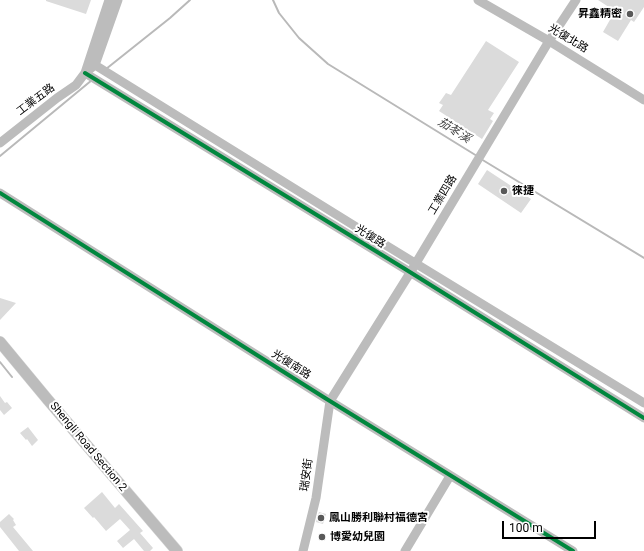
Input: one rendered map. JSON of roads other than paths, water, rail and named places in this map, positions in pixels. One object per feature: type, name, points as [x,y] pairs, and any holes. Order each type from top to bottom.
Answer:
[{"type":"main road","name":"Shengli Road Section 2","points":[[0,342],[52,406],[177,551]]},
{"type":"street","name":"工業五路","points":[[85,73],[109,0]]},
{"type":"street","points":[[95,65],[118,0]]},
{"type":"street","name":"光復北路","points":[[478,0],[644,100]]},
{"type":"street","name":"工業四路","points":[[330,401],[576,0]]},
{"type":"street","name":"工業五路","points":[[0,143],[76,85],[85,73],[95,65]]},
{"type":"street","name":"光復路","points":[[95,65],[644,403]]},
{"type":"street","name":"光復路","points":[[85,73],[410,272],[644,418]]},
{"type":"street","name":"光復南路","points":[[0,193],[450,476],[573,551]]},
{"type":"street","name":"瑞安街","points":[[303,551],[316,498],[330,401]]},
{"type":"street","points":[[405,551],[450,476]]},
{"type":"waterway","points":[[106,69],[170,18],[190,0]]},
{"type":"waterway","name":"茄苳溪","points":[[273,0],[279,13],[299,38],[328,64],[477,156]]},
{"type":"waterway","points":[[0,156],[92,80]]},
{"type":"waterway","name":"茄苳溪","points":[[481,159],[644,258]]},
{"type":"waterway","points":[[0,362],[12,377]]},
{"type":"place","name":"昇鑫精密","points":[[630,14]]},
{"type":"place","name":"徠捷","points":[[504,191]]},
{"type":"place","name":"鳳山勝利聯村福德宮","points":[[321,518]]},
{"type":"place","name":"博愛幼兒園","points":[[322,537]]}]
